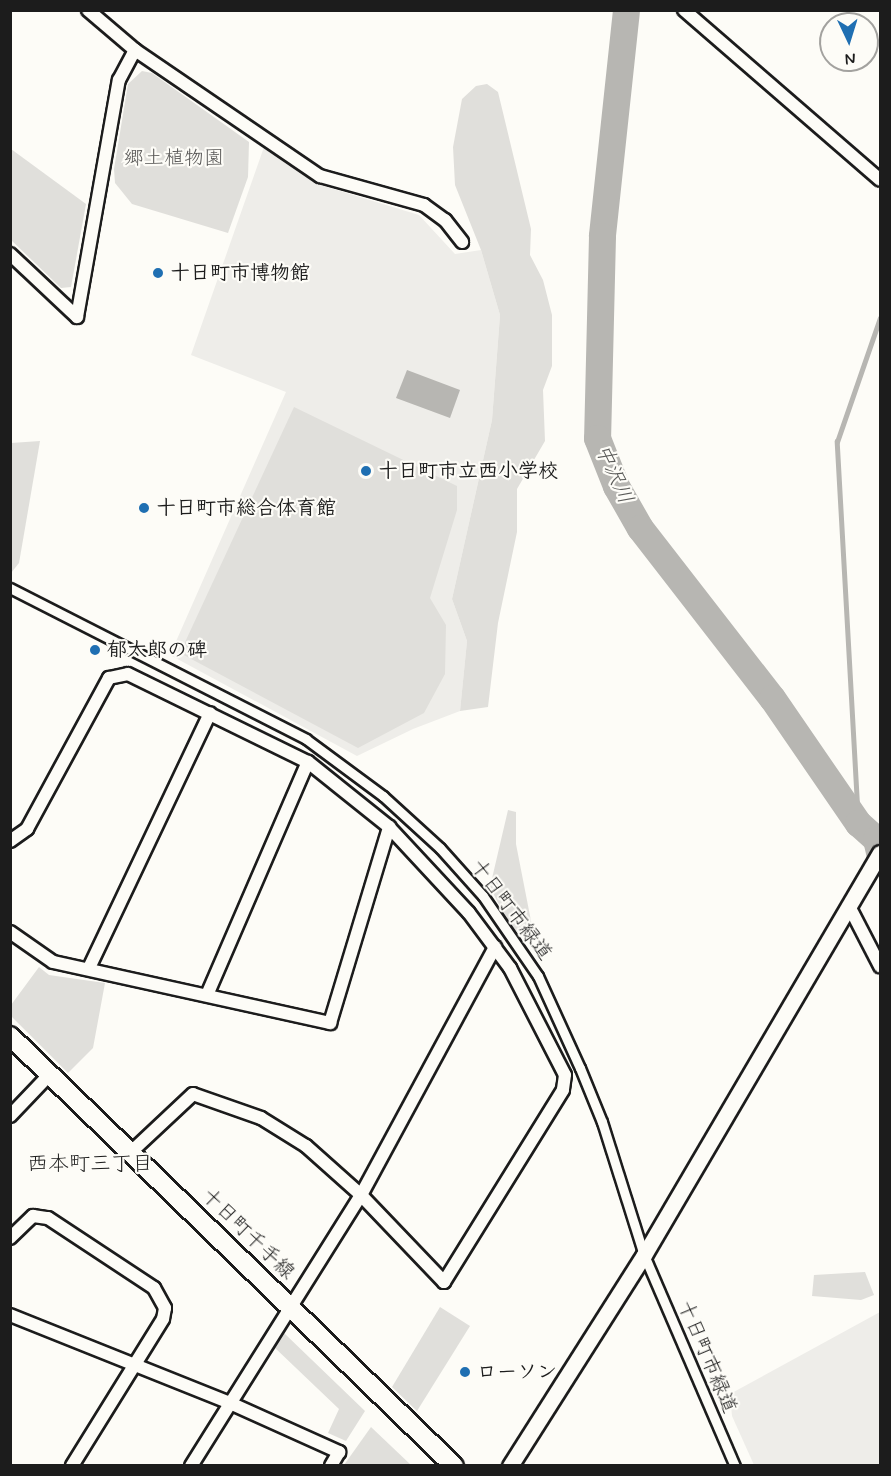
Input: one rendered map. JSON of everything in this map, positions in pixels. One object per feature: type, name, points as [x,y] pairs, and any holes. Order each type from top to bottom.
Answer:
[{"type":"main road","name":"十日町千手線","points":[[10,1036],[454,1466]]},
{"type":"street","points":[[88,10],[135,50],[320,176],[424,205],[445,220],[462,242]]},
{"type":"street","points":[[684,10],[880,180]]},
{"type":"street","points":[[10,254],[77,317],[119,80],[135,50]]},
{"type":"street","name":"十日町市緑道","points":[[10,588],[306,739],[383,795],[440,848],[483,896],[538,976],[602,1122],[644,1255],[735,1466]]},
{"type":"street","points":[[10,842],[27,828],[109,678],[128,674],[210,712],[308,762],[389,827],[495,947],[510,968],[565,1075],[563,1090],[444,1282],[361,1195],[306,1146],[261,1118],[193,1094],[131,1152]]},
{"type":"street","points":[[89,968],[210,712]]},
{"type":"street","points":[[207,995],[308,762]]},
{"type":"street","points":[[10,932],[53,962],[89,968],[330,1023],[389,827]]},
{"type":"street","points":[[510,1466],[644,1255],[880,853]]},
{"type":"street","points":[[849,906],[880,966]]},
{"type":"street","points":[[191,1466],[289,1306],[361,1195],[495,947]]},
{"type":"street","points":[[10,1116],[50,1074]]},
{"type":"street","points":[[10,1238],[33,1216],[48,1218],[154,1288],[162,1298],[163,1319],[72,1466]]},
{"type":"street","points":[[12,1319],[230,1403],[339,1452],[331,1466]]},
{"type":"shaded area","name":"十日町市立西小学校","points":[[264,147],[317,184],[419,215],[455,254],[481,250],[500,315],[492,420],[452,599],[467,641],[460,711],[413,729],[357,756],[170,655],[286,392],[191,355]]},
{"type":"shaded area","points":[[407,370],[460,390],[450,418],[396,398]]},
{"type":"shaded area","points":[[880,1312],[880,1465],[754,1465],[732,1416],[730,1394]]},
{"type":"green space","name":"郷土植物園","points":[[142,71],[152,73],[249,142],[248,177],[228,233],[132,204],[115,183],[114,169],[128,84]]},
{"type":"green space","points":[[487,84],[498,92],[531,229],[530,255],[543,280],[552,315],[552,366],[543,390],[545,441],[517,489],[517,532],[498,623],[488,707],[460,711],[467,641],[452,599],[492,420],[500,315],[481,250],[455,185],[453,147],[462,99],[476,86]]},
{"type":"green space","points":[[11,149],[86,204],[71,287],[61,288],[11,240]]},
{"type":"green space","points":[[294,407],[457,486],[457,510],[430,598],[446,625],[445,674],[424,713],[358,748],[180,653]]},
{"type":"green space","points":[[40,441],[19,563],[11,573],[11,443]]},
{"type":"green space","points":[[508,810],[516,812],[516,844],[532,926],[514,934],[490,887]]},
{"type":"green space","points":[[39,967],[49,975],[105,983],[93,1048],[68,1073],[11,1016],[11,1005]]},
{"type":"green space","points":[[865,1272],[874,1295],[861,1300],[812,1296],[814,1275]]},
{"type":"green space","points":[[440,1307],[470,1326],[417,1411],[392,1387]]},
{"type":"green space","points":[[284,1333],[365,1411],[346,1441],[328,1433],[339,1409],[274,1347]]},
{"type":"green space","points":[[371,1427],[411,1465],[344,1465]]},
{"type":"waterway","name":"中沢川","points":[[626,10],[602,236],[597,438],[616,486],[640,528],[772,698],[858,823],[876,839],[880,857]]},
{"type":"waterway","points":[[858,823],[837,442],[880,318]]},
{"type":"place","name":"十日町市博物館","points":[[158,273]]},
{"type":"place","name":"十日町市立西小学校","points":[[366,471]]},
{"type":"place","name":"十日町市総合体育館","points":[[144,508]]},
{"type":"place","name":"郁太郎の碑","points":[[95,650]]},
{"type":"place","name":"ローソン","points":[[465,1372]]},
{"type":"district","name":"西本町三丁目","points":[[90,1164]]}]
